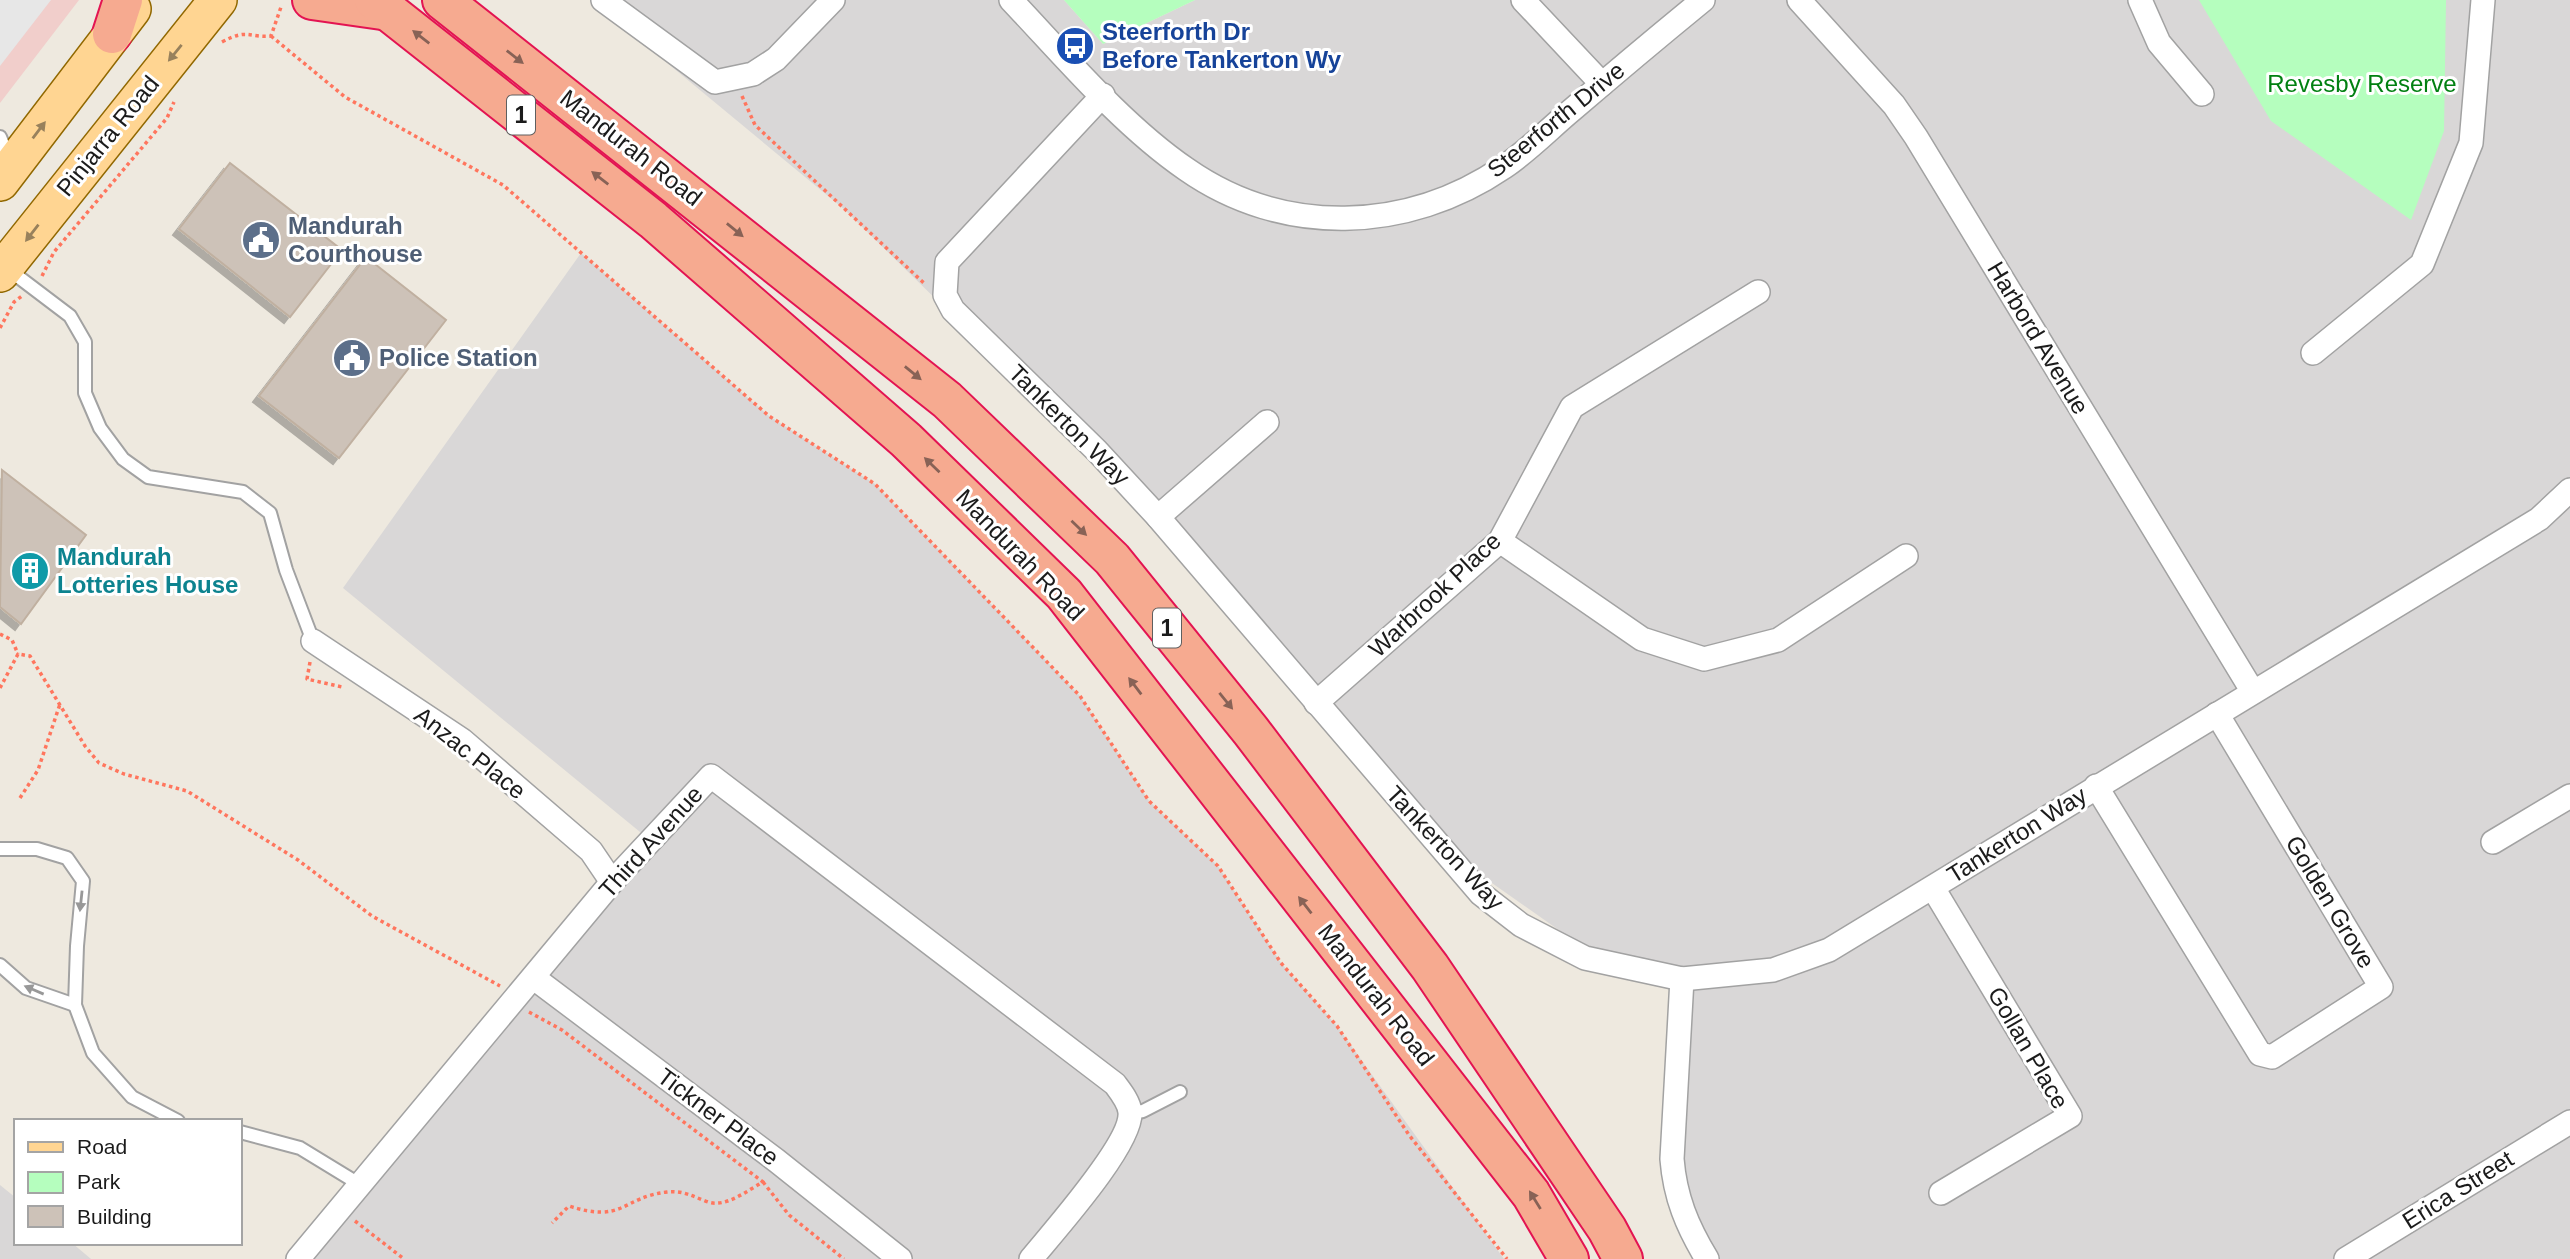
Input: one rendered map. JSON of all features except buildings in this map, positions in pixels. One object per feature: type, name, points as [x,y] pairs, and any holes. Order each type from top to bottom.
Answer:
[{"type":"highway","name":"Mandurah Road","points":[[442,0],[947,400],[1112,559],[1251,731],[1430,967],[1607,1229],[1623,1259]]},
{"type":"highway","name":"1","points":[[297,3],[381,6]]},
{"type":"highway","name":"Mandurah Road","points":[[381,6],[653,220],[906,440],[1064,594],[1531,1194],[1569,1259]]},
{"type":"main road","points":[[4,162],[118,17],[139,0]]},
{"type":"main road","name":"Pinjarra Road","points":[[12,276],[218,0]]},
{"type":"street","points":[[603,0],[715,82],[753,74],[776,60],[833,0]]},
{"type":"street","name":"Steerforth Drive","points":[[1011,0],[1103,95],[1186,169],[1236,196],[1295,214],[1353,219],[1382,218],[1443,200],[1504,167],[1703,0]]},
{"type":"street","points":[[1523,0],[1602,83]]},
{"type":"street","name":"Harbord Avenue","points":[[1799,0],[1894,105],[1916,137],[2253,692]]},
{"type":"street","points":[[2140,0],[2159,43],[2202,94]]},
{"type":"street","points":[[2313,353],[2422,264],[2471,143],[2483,0]]},
{"type":"street","name":"Tankerton Way","points":[[1103,95],[955,250],[947,262],[946,295],[953,310],[1083,437],[1158,517],[1481,894],[1521,925],[1585,958],[1682,979],[1773,970],[1829,950],[2539,519],[2570,490]]},
{"type":"street","name":"Warbrook Place","points":[[1316,703],[1500,541],[1572,407],[1758,292]]},
{"type":"street","points":[[1158,517],[1268,422]]},
{"type":"street","points":[[1500,541],[1642,639],[1704,659],[1778,640],[1906,556]]},
{"type":"street","name":"Anzac Place","points":[[313,640],[462,740],[591,851],[612,882]]},
{"type":"street","name":"Golden Grove","points":[[2096,786],[2260,1054],[2272,1057],[2381,987],[2217,714]]},
{"type":"street","name":"Third Avenue","points":[[298,1259],[612,882],[711,776],[1115,1084],[1131,1113]]},
{"type":"street","points":[[2493,842],[2570,796]]},
{"type":"street","name":"Gollan Place","points":[[1933,888],[2070,1115],[1941,1193]]},
{"type":"street","name":"Tickner Place","points":[[534,978],[776,1161],[900,1259]]},
{"type":"street","points":[[1682,979],[1672,1159],[1674,1188],[1687,1226],[1707,1259]]},
{"type":"street","points":[[1031,1259],[1119,1147],[1131,1113]]},
{"type":"street","name":"Erica Street","points":[[2346,1259],[2570,1122]]},
{"type":"lane","points":[[12,276],[70,316],[85,342],[85,393],[100,428],[123,459],[148,477],[243,492],[270,513],[286,570],[313,640]]},
{"type":"lane","points":[[0,849],[37,849],[67,858],[83,881],[76,946],[75,1005],[93,1053],[132,1097],[174,1119]]},
{"type":"lane","points":[[0,965],[26,988],[75,1005]]},
{"type":"lane","points":[[1131,1113],[1143,1111],[1180,1092]]},
{"type":"lane","points":[[242,1133],[300,1148],[359,1184]]},
{"type":"path","points":[[271,36],[297,3]]},
{"type":"path","points":[[215,50],[237,34],[271,36],[345,97],[503,185],[769,416],[875,484],[1080,696],[1149,801],[1218,866],[1281,963],[1338,1026],[1409,1135],[1507,1259]]},
{"type":"path","points":[[735,78],[755,125],[926,285],[930,295]]},
{"type":"path","points":[[0,328],[14,302],[12,276],[50,265],[54,252],[167,118],[175,99]]},
{"type":"path","points":[[0,634],[12,640],[18,654]]},
{"type":"path","points":[[0,688],[18,654]]},
{"type":"path","points":[[18,654],[30,656],[99,763],[124,774],[187,790],[298,860],[372,916],[499,986],[514,1002],[562,1030],[762,1182],[789,1215],[844,1259]]},
{"type":"path","points":[[20,798],[38,770],[60,704]]},
{"type":"path","points":[[552,1223],[569,1206],[593,1214],[612,1213],[667,1192],[693,1194],[710,1203],[729,1201],[762,1182],[776,1161]]},
{"type":"path","points":[[353,1220],[404,1259]]},
{"type":"shaded area","points":[[0,0],[79,0],[0,103]]},
{"type":"shaded area","points":[[0,0],[51,0],[0,66]]},
{"type":"shaded area","points":[[591,0],[1064,0],[1103,44],[1195,0],[2570,0],[2570,1259],[1711,1259],[1674,1188],[1682,979],[1607,964],[1438,845],[1158,517],[845,210]]},
{"type":"shaded area","points":[[581,253],[769,416],[875,484],[1080,696],[1149,801],[1218,866],[1281,963],[1337,1026],[1504,1259],[300,1259],[651,841],[343,588]]},
{"type":"shaded area","points":[[0,1185],[14,1196],[14,1245],[74,1245],[91,1259],[0,1259]]},
{"type":"green space","points":[[1064,0],[1195,0],[1103,44]]},
{"type":"green space","name":"Revesby Reserve","points":[[2199,0],[2446,0],[2444,131],[2411,220],[2271,121]]},
{"type":"place","name":"Steerforth Dr Before Tankerton Wy","points":[[1075,46]]},
{"type":"place","name":"Mandurah Courthouse","points":[[261,240]]},
{"type":"place","name":"Police Station","points":[[352,358]]},
{"type":"place","name":"Mandurah Lotteries House","points":[[30,571]]}]
